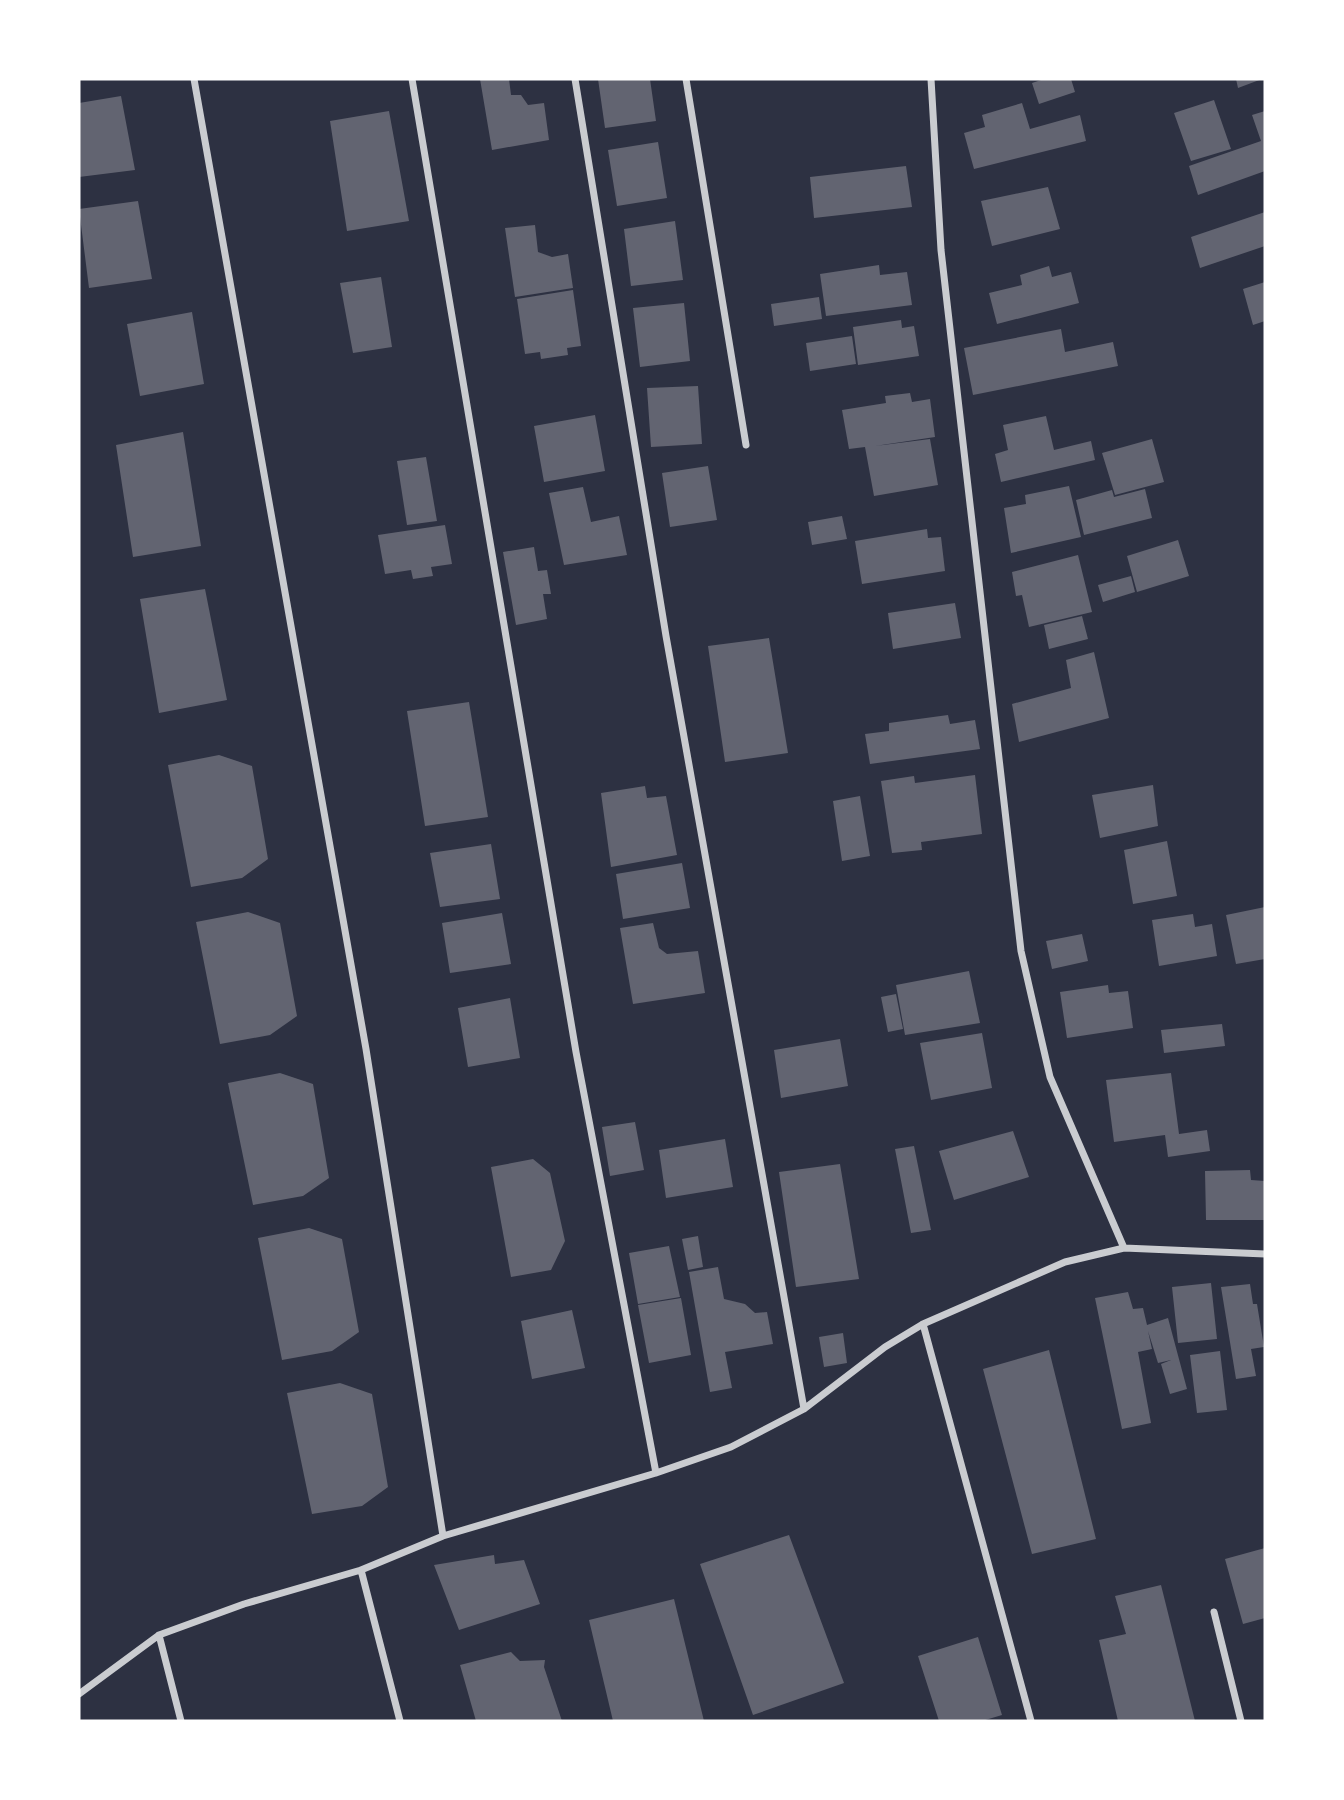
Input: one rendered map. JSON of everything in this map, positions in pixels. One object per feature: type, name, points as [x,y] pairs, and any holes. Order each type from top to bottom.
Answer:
[{"type":"street","points":[[194,79],[366,1049],[443,1536]]},
{"type":"street","points":[[412,79],[576,1052],[656,1474]]},
{"type":"street","points":[[575,79],[666,636],[804,1409]]},
{"type":"street","points":[[686,79],[746,445]]},
{"type":"street","points":[[931,79],[940,250],[1021,951],[1050,1077],[1124,1248]]},
{"type":"street","points":[[79,1694],[159,1636],[244,1604],[361,1570],[443,1536],[656,1474],[731,1447],[804,1409],[885,1347],[923,1324],[1065,1262],[1124,1248],[1265,1254]]},
{"type":"street","points":[[923,1324],[1031,1721]]},
{"type":"street","points":[[361,1570],[400,1721]]},
{"type":"street","points":[[1214,1612],[1241,1721]]},
{"type":"street","points":[[159,1636],[181,1721]]},
{"type":"building","points":[[480,79],[509,79],[511,95],[521,95],[528,105],[544,103],[549,140],[492,150]]},
{"type":"building","points":[[598,79],[650,79],[656,121],[605,128]]},
{"type":"building","points":[[1044,79],[1071,79],[1075,92],[1039,104],[1032,83]]},
{"type":"building","points":[[1236,79],[1262,79],[1238,88]]},
{"type":"building","points":[[121,96],[135,170],[79,177],[79,103]]},
{"type":"building","points":[[1214,100],[1231,149],[1191,161],[1174,113]]},
{"type":"building","points":[[1022,103],[1030,129],[1080,115],[1086,141],[974,169],[964,133],[985,127],[982,115]]},
{"type":"building","points":[[389,111],[409,221],[347,231],[330,121]]},
{"type":"building","points":[[1265,111],[1265,171],[1198,195],[1189,166],[1261,141],[1252,115]]},
{"type":"building","points":[[658,142],[667,198],[617,206],[608,150]]},
{"type":"building","points":[[906,166],[912,207],[814,218],[810,177]]},
{"type":"building","points":[[1048,187],[1060,229],[992,246],[981,201]]},
{"type":"building","points":[[138,201],[152,279],[89,288],[79,209]]},
{"type":"building","points":[[1265,212],[1265,246],[1200,268],[1191,237]]},
{"type":"building","points":[[675,221],[683,280],[631,286],[624,229]]},
{"type":"building","points":[[535,225],[538,252],[552,257],[568,254],[573,288],[515,297],[505,228]]},
{"type":"building","points":[[879,265],[880,275],[907,272],[912,305],[826,316],[820,274]]},
{"type":"building","points":[[1049,266],[1052,277],[1071,272],[1079,303],[997,324],[989,293],[1022,285],[1020,275]]},
{"type":"building","points":[[381,277],[392,347],[353,353],[340,283]]},
{"type":"building","points":[[1265,282],[1265,321],[1253,325],[1243,289]]},
{"type":"building","points":[[573,290],[581,346],[567,348],[568,355],[541,359],[540,352],[525,354],[517,299]]},
{"type":"building","points":[[819,297],[822,319],[774,326],[771,304]]},
{"type":"building","points":[[684,303],[690,361],[640,367],[633,308]]},
{"type":"building","points":[[192,312],[204,384],[140,396],[127,324]]},
{"type":"building","points":[[901,320],[902,328],[914,326],[919,356],[858,365],[853,327]]},
{"type":"building","points":[[1061,329],[1065,352],[1113,342],[1118,366],[973,395],[964,348]]},
{"type":"building","points":[[852,336],[856,364],[810,371],[806,343]]},
{"type":"building","points":[[698,386],[702,444],[651,447],[647,388]]},
{"type":"building","points":[[910,393],[912,402],[930,399],[935,437],[875,446],[930,439],[938,485],[874,496],[865,447],[849,449],[842,410],[886,403],[885,396]]},
{"type":"building","points":[[595,415],[605,471],[544,482],[534,426]]},
{"type":"building","points":[[1046,416],[1054,450],[1091,441],[1095,460],[1001,482],[995,454],[1008,450],[1003,425]]},
{"type":"building","points":[[183,432],[201,546],[133,557],[116,445]]},
{"type":"building","points":[[1152,439],[1164,482],[1115,495],[1102,453]]},
{"type":"building","points":[[426,457],[437,521],[407,525],[397,461]]},
{"type":"building","points":[[708,466],[717,520],[670,527],[662,473]]},
{"type":"building","points":[[1069,486],[1081,537],[1011,553],[1004,508],[1026,504],[1025,495]]},
{"type":"building","points":[[583,487],[591,522],[619,516],[627,555],[564,565],[549,493]]},
{"type":"building","points":[[1145,489],[1152,518],[1084,535],[1076,500],[1112,490],[1114,497]]},
{"type":"building","points":[[842,516],[847,539],[812,545],[808,522]]},
{"type":"building","points":[[445,525],[452,564],[431,567],[433,576],[413,579],[411,570],[385,574],[378,535]]},
{"type":"building","points":[[927,529],[928,538],[941,537],[945,571],[862,584],[855,541]]},
{"type":"building","points":[[1178,540],[1189,576],[1137,592],[1127,556]]},
{"type":"building","points":[[534,547],[538,571],[547,570],[551,594],[543,594],[547,619],[516,625],[503,552]]},
{"type":"building","points":[[1078,555],[1092,612],[1029,627],[1022,595],[1016,596],[1012,572]]},
{"type":"building","points":[[1131,576],[1135,592],[1103,602],[1098,585]]},
{"type":"building","points":[[205,589],[227,700],[159,713],[140,599]]},
{"type":"building","points":[[955,603],[961,638],[893,649],[888,613]]},
{"type":"building","points":[[1082,616],[1088,639],[1049,649],[1044,625]]},
{"type":"building","points":[[769,638],[788,753],[725,762],[708,646]]},
{"type":"building","points":[[1094,652],[1109,718],[1019,742],[1012,704],[1071,688],[1066,660]]},
{"type":"building","points":[[469,702],[488,817],[425,826],[407,711]]},
{"type":"building","points":[[948,715],[950,724],[975,720],[980,749],[870,764],[865,734],[889,731],[889,723]]},
{"type":"building","points":[[219,755],[252,766],[268,859],[242,878],[191,887],[168,765]]},
{"type":"building","points":[[975,775],[982,834],[921,842],[922,850],[892,853],[881,781],[914,776],[915,783]]},
{"type":"building","points":[[1153,785],[1158,826],[1100,838],[1092,795]]},
{"type":"building","points":[[645,786],[647,798],[666,796],[677,855],[611,867],[601,793]]},
{"type":"building","points":[[860,796],[870,856],[842,861],[833,801]]},
{"type":"building","points":[[1167,841],[1177,896],[1133,904],[1124,850]]},
{"type":"building","points":[[491,844],[500,899],[440,907],[430,853]]},
{"type":"building","points":[[682,863],[690,908],[623,919],[616,874]]},
{"type":"building","points":[[1265,907],[1265,959],[1236,964],[1226,915]]},
{"type":"building","points":[[248,912],[280,923],[297,1016],[270,1035],[220,1044],[196,922]]},
{"type":"building","points":[[502,913],[511,964],[450,973],[442,923]]},
{"type":"building","points":[[1193,914],[1195,927],[1212,924],[1217,956],[1159,966],[1152,920]]},
{"type":"building","points":[[653,923],[659,948],[667,954],[698,951],[705,993],[633,1004],[620,928]]},
{"type":"building","points":[[1082,934],[1088,961],[1052,969],[1046,941]]},
{"type":"building","points":[[969,971],[980,1023],[905,1035],[896,985]]},
{"type":"building","points":[[1108,985],[1109,993],[1128,991],[1133,1028],[1067,1038],[1060,992]]},
{"type":"building","points":[[896,994],[903,1029],[888,1032],[881,997]]},
{"type":"building","points":[[510,998],[520,1058],[468,1067],[458,1008]]},
{"type":"building","points":[[1222,1024],[1225,1046],[1164,1053],[1161,1030]]},
{"type":"building","points":[[982,1033],[992,1088],[931,1100],[920,1043]]},
{"type":"building","points":[[840,1039],[848,1086],[781,1098],[774,1050]]},
{"type":"building","points":[[280,1073],[313,1084],[329,1178],[303,1196],[253,1205],[228,1083]]},
{"type":"building","points":[[1171,1073],[1179,1134],[1207,1130],[1210,1151],[1168,1157],[1165,1135],[1114,1142],[1106,1080]]},
{"type":"building","points":[[635,1122],[644,1170],[610,1176],[602,1127]]},
{"type":"building","points":[[1013,1131],[1029,1177],[954,1200],[939,1151]]},
{"type":"building","points":[[725,1139],[733,1187],[666,1198],[659,1150]]},
{"type":"building","points":[[914,1146],[931,1230],[911,1233],[895,1149]]},
{"type":"building","points":[[533,1159],[550,1173],[565,1241],[551,1270],[511,1277],[491,1167]]},
{"type":"building","points":[[840,1164],[859,1279],[796,1287],[779,1172]]},
{"type":"building","points":[[1250,1170],[1251,1180],[1265,1181],[1265,1220],[1206,1220],[1205,1171]]},
{"type":"building","points":[[309,1228],[342,1239],[359,1332],[332,1351],[282,1360],[258,1238]]},
{"type":"building","points":[[698,1236],[703,1267],[688,1270],[682,1239]]},
{"type":"building","points":[[669,1246],[680,1297],[638,1304],[629,1253]]},
{"type":"building","points":[[718,1267],[724,1299],[745,1304],[755,1313],[767,1312],[773,1344],[725,1352],[732,1388],[710,1392],[689,1272]]},
{"type":"building","points":[[1211,1283],[1217,1339],[1178,1343],[1172,1287]]},
{"type":"building","points":[[1250,1284],[1253,1304],[1257,1304],[1264,1347],[1251,1349],[1256,1376],[1236,1379],[1221,1287]]},
{"type":"building","points":[[1128,1292],[1133,1309],[1143,1308],[1147,1325],[1168,1318],[1187,1389],[1170,1394],[1161,1364],[1171,1360],[1158,1363],[1148,1331],[1152,1349],[1138,1352],[1151,1423],[1122,1429],[1095,1298]]},
{"type":"building","points":[[681,1298],[691,1355],[649,1363],[638,1305]]},
{"type":"building","points":[[572,1310],[585,1368],[532,1379],[521,1321]]},
{"type":"building","points":[[843,1333],[847,1363],[824,1367],[819,1337]]},
{"type":"building","points":[[1049,1350],[1096,1539],[1032,1554],[983,1369]]},
{"type":"building","points":[[1220,1351],[1227,1410],[1197,1413],[1190,1355]]},
{"type":"building","points":[[340,1383],[372,1394],[388,1487],[362,1506],[312,1514],[287,1393]]},
{"type":"building","points":[[789,1535],[844,1683],[753,1715],[700,1564]]},
{"type":"building","points":[[1265,1548],[1265,1618],[1243,1624],[1225,1559]]},
{"type":"building","points":[[494,1555],[495,1564],[524,1560],[540,1604],[459,1630],[434,1565]]},
{"type":"building","points":[[1161,1585],[1195,1721],[1118,1721],[1099,1640],[1126,1634],[1115,1596]]},
{"type":"building","points":[[674,1599],[704,1721],[613,1721],[589,1620]]},
{"type":"building","points":[[978,1637],[1002,1715],[982,1721],[939,1721],[918,1656]]},
{"type":"building","points":[[511,1652],[520,1661],[545,1660],[544,1667],[562,1721],[476,1721],[460,1665]]}]
